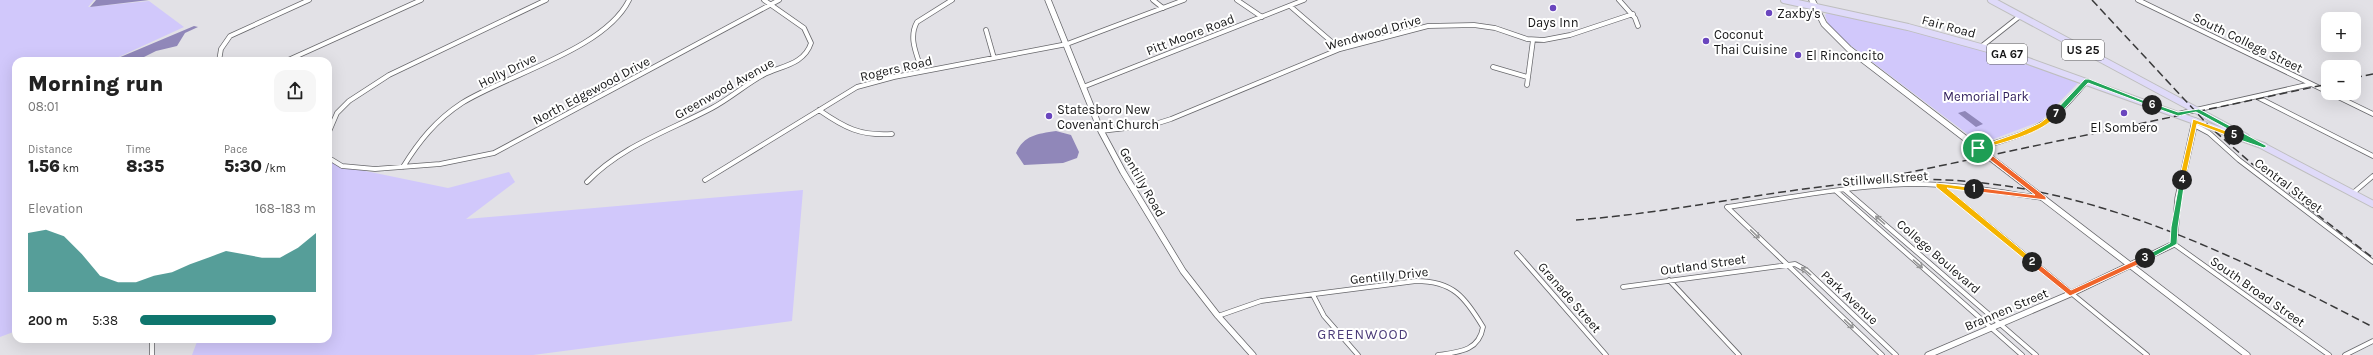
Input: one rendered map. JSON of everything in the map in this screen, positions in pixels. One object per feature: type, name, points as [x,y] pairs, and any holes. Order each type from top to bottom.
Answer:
[{"type":"main road","name":"Fair Road","points":[[1784,0],[1870,17],[1982,46],[2087,81],[2178,114],[2194,123]]},
{"type":"main road","name":"US 25","points":[[1991,0],[2373,204]]},
{"type":"main road","points":[[2194,123],[2198,111]]},
{"type":"main road","name":"GA 67","points":[[2194,123],[2264,146]]},
{"type":"street","points":[[220,57],[223,45],[230,36],[309,0]]},
{"type":"street","points":[[295,57],[421,0]]},
{"type":"street","points":[[332,120],[349,101],[396,71],[546,0]]},
{"type":"street","name":"Holly Drive","points":[[403,167],[409,153],[448,111],[588,40],[622,15],[629,0]]},
{"type":"street","name":"Greenwood Avenue","points":[[587,182],[593,174],[620,155],[712,108],[753,81],[795,61],[809,52],[812,43],[804,28],[764,0]]},
{"type":"street","name":"North Edgewood Drive","points":[[332,160],[341,166],[365,168],[403,167],[466,160],[494,153],[779,0]]},
{"type":"street","points":[[922,72],[912,34],[914,26],[917,22],[952,0]]},
{"type":"street","name":"Gentilly Road","points":[[1048,0],[1101,131],[1123,172],[1183,271],[1218,316],[1253,355]]},
{"type":"street","points":[[1153,0],[1163,8]]},
{"type":"street","name":"Rogers Road","points":[[705,180],[857,87],[879,80],[1067,44],[1184,0]]},
{"type":"street","points":[[1237,0],[1262,17]]},
{"type":"street","name":"Pitt Moore Road","points":[[1083,87],[1304,0]]},
{"type":"street","points":[[1619,0],[1633,14],[1637,20],[1638,26]]},
{"type":"street","points":[[1812,0],[1824,24],[1843,44],[1926,110],[2044,198],[2129,266],[2247,355]]},
{"type":"street","name":"South College Street","points":[[2138,0],[2321,88]]},
{"type":"street","points":[[1290,6],[1340,49]]},
{"type":"street","name":"Wendwood Drive","points":[[1101,131],[1152,125],[1340,49],[1443,24],[1489,27],[1533,40],[1552,39],[1633,14]]},
{"type":"street","points":[[1982,46],[2020,16]]},
{"type":"street","points":[[986,30],[994,58]]},
{"type":"street","points":[[1527,86],[1533,40]]},
{"type":"street","points":[[1493,67],[1527,77]]},
{"type":"street","points":[[1978,148],[2020,134],[2042,124],[2054,116],[2087,81]]},
{"type":"street","points":[[2178,114],[2198,111],[2311,84]]},
{"type":"street","points":[[2257,97],[2373,156]]},
{"type":"street","name":"South College Street","points":[[2345,100],[2373,114]]},
{"type":"street","points":[[819,110],[844,127],[862,135],[892,134]]},
{"type":"street","points":[[2174,244],[2174,227],[2194,123]]},
{"type":"street","name":"Central Street","points":[[2194,123],[2209,133],[2239,160],[2373,262]]},
{"type":"street","points":[[2353,193],[2373,176]]},
{"type":"street","points":[[1939,185],[2070,294],[2148,355]]},
{"type":"street","name":"Stillwell Street","points":[[1727,207],[1845,190],[1884,186],[1939,185],[2044,198]]},
{"type":"street","name":"College Boulevard","points":[[1845,190],[2036,355]]},
{"type":"street","name":"College Boulevard","points":[[1836,192],[2022,355]]},
{"type":"street","name":"Park Avenue","points":[[1727,207],[1882,355]]},
{"type":"street","name":"Brannen Street","points":[[1928,355],[2070,294],[2174,244]]},
{"type":"street","name":"South Broad Street","points":[[2174,244],[2329,355]]},
{"type":"street","name":"Granade Street","points":[[1517,253],[1606,355]]},
{"type":"street","name":"Park Avenue","points":[[1785,264],[1795,264],[1806,270],[1896,355]]},
{"type":"street","name":"Outland Street","points":[[1623,287],[1785,264]]},
{"type":"street","points":[[1670,280],[1739,355]]},
{"type":"street","name":"Gentilly Drive","points":[[1218,316],[1261,301],[1416,281],[1441,282],[1462,296],[1483,327],[1480,342],[1470,350],[1438,355]]},
{"type":"street","points":[[1313,295],[1324,316],[1358,355]]},
{"type":"street","points":[[2345,355],[2373,341]]},
{"type":"street","points":[[152,343],[152,355]]},
{"type":"green space","points":[[0,0],[94,0],[88,7],[149,1],[184,27],[119,57],[12,57],[12,332],[0,337]]},
{"type":"green space","name":"Memorial Park","points":[[1827,13],[1857,17],[1938,37],[2080,81],[2041,121],[1991,140],[1978,142],[1842,39],[1828,24],[1825,15]]},
{"type":"green space","points":[[332,160],[341,166],[448,188],[509,172],[515,182],[466,219],[803,190],[792,321],[533,355],[192,355],[196,343],[332,343]]},
{"type":"shaded area","points":[[96,0],[149,0],[90,7]]},
{"type":"shaded area","points":[[194,26],[198,27],[185,33],[177,46],[156,51],[144,57],[120,57]]},
{"type":"shaded area","points":[[1965,111],[1983,124],[1976,127],[1958,113]]},
{"type":"shaded area","points":[[1056,131],[1071,135],[1079,152],[1077,158],[1063,163],[1024,165],[1016,153],[1023,142],[1032,136]]},
{"type":"railway","points":[[2092,0],[2196,112]]},
{"type":"railway","points":[[2361,77],[2373,74]]},
{"type":"railway","points":[[2196,112],[2321,85]]},
{"type":"railway","points":[[1892,176],[2196,112]]},
{"type":"railway","points":[[2196,112],[2210,127],[2251,163],[2373,258]]},
{"type":"railway","points":[[1576,220],[1657,211],[1817,187],[1898,180],[1961,181],[2024,189],[2085,203],[2144,222],[2203,245],[2261,271],[2373,327]]},
{"type":"place","name":"Days Inn","points":[[1553,8]]},
{"type":"place","name":"Zaxby's","points":[[1769,13]]},
{"type":"place","name":"Coconut Thai Cuisine","points":[[1706,41]]},
{"type":"place","name":"El Rinconcito","points":[[1798,55]]},
{"type":"place","name":"El Sombero","points":[[2124,113]]},
{"type":"place","name":"Statesboro New Covenant Church","points":[[1049,116]]},
{"type":"district","name":"GREENWOOD","points":[[1363,334]]},
{"type":"route","points":[[2087,81],[2178,114],[2196,110],[2264,146],[2195,121],[2174,227],[2174,244],[2070,294],[1939,185],[2044,198],[1978,148],[2020,134],[2042,124],[2054,116],[2087,81]]}]
